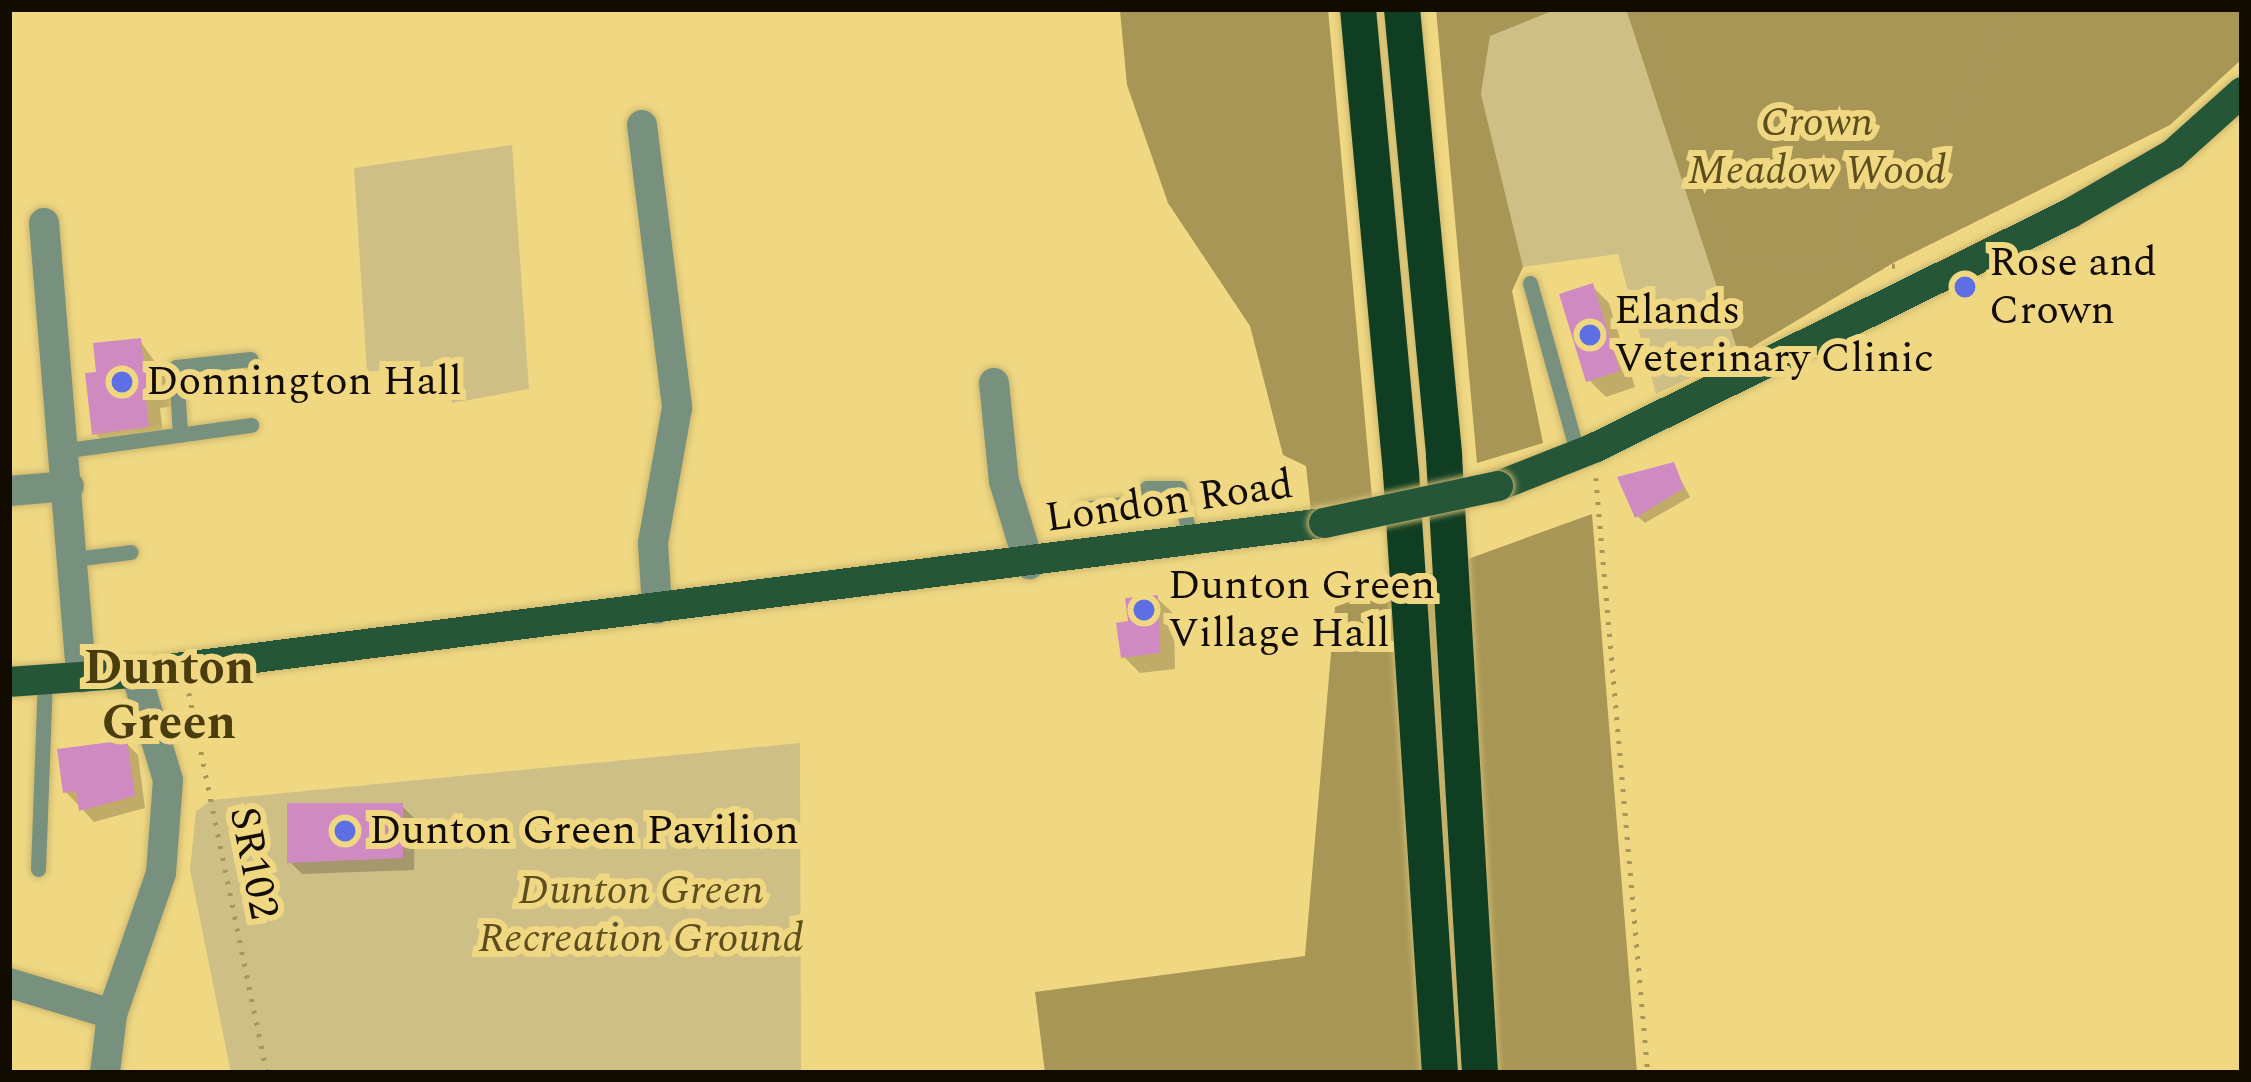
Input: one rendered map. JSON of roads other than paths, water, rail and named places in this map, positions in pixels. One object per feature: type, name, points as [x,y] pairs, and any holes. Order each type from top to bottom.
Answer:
[{"type":"highway","points":[[1358,9],[1401,472],[1440,1073]]},
{"type":"highway","points":[[1402,9],[1444,456],[1480,1073]]},
{"type":"main road","name":"London Road","points":[[9,682],[136,673],[1029,564],[1324,524],[1498,486],[1586,452],[2126,183],[2174,154],[2242,92]]},
{"type":"street","points":[[642,125],[677,408],[653,542],[657,608]]},
{"type":"street","points":[[44,223],[68,450],[81,676]]},
{"type":"street","points":[[994,383],[1004,482],[1029,564]]},
{"type":"street","points":[[9,491],[69,486]]},
{"type":"street","points":[[105,1073],[112,1015],[161,874],[168,780],[136,673]]},
{"type":"street","points":[[9,983],[112,1015]]},
{"type":"lane","points":[[1530,284],[1586,452]]},
{"type":"lane","points":[[180,434],[176,367],[251,359]]},
{"type":"lane","points":[[68,450],[251,425]]},
{"type":"lane","points":[[1082,509],[1131,503],[1161,485],[1179,488],[1191,542]]},
{"type":"lane","points":[[74,559],[131,552]]},
{"type":"lane","points":[[38,869],[45,679]]},
{"type":"place","name":"Rose and Crown","points":[[1965,287]]},
{"type":"place","name":"Elands Veterinary Clinic","points":[[1590,335]]},
{"type":"place","name":"Donnington Hall","points":[[122,382]]},
{"type":"place","name":"Dunton Green Village Hall","points":[[1144,610]]},
{"type":"place","name":"Dunton Green Pavilion","points":[[345,831]]},
{"type":"district","name":"Dunton Green","points":[[169,696]]},
{"type":"park label","name":"Crown Meadow Wood","points":[[1817,147]]},
{"type":"park label","name":"Dunton Green Recreation Ground","points":[[641,915]]}]
